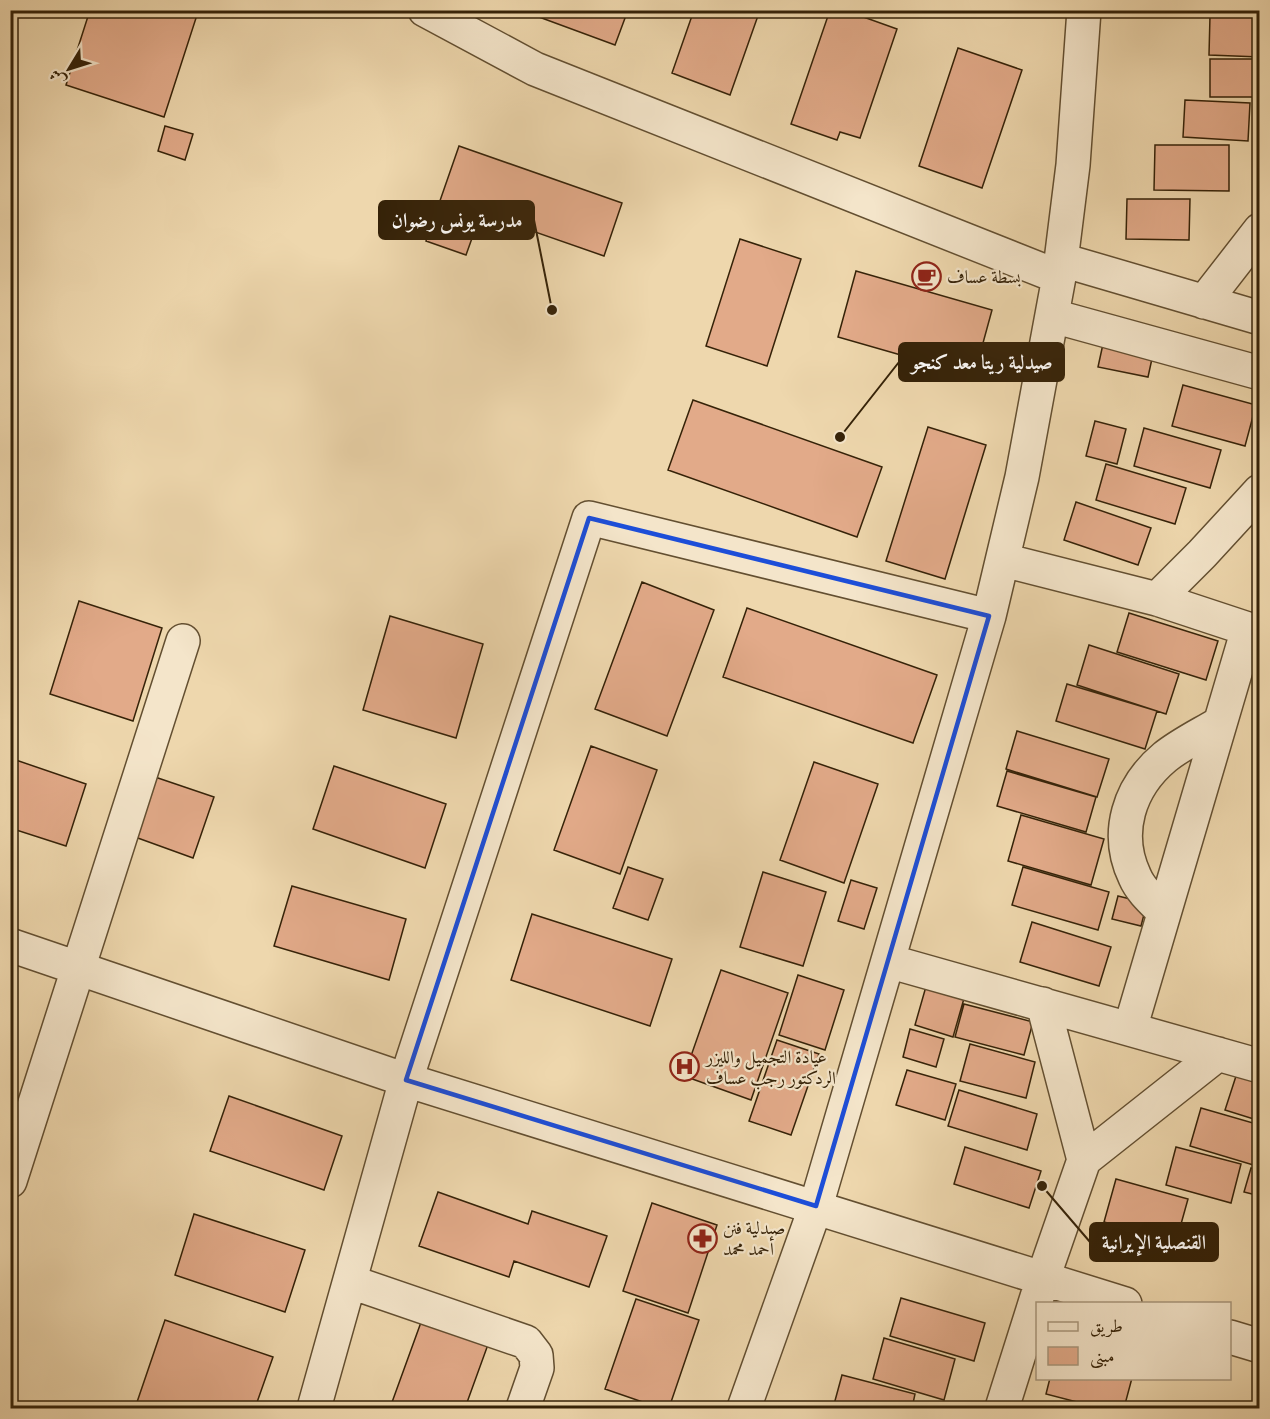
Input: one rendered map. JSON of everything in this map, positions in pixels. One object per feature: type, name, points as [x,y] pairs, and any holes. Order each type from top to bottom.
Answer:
[{"type":"street","points":[[425,10],[535,69],[1060,269],[1204,302],[1260,318]]},
{"type":"street","points":[[744,1408],[816,1206],[989,616],[1003,560],[1022,477],[1060,269],[1073,165],[1084,10]]},
{"type":"street","points":[[1204,302],[1260,230]]},
{"type":"street","points":[[1053,316],[1260,373]]},
{"type":"street","points":[[1157,599],[1202,554],[1260,490]]},
{"type":"street","points":[[314,1408],[406,1080],[589,518],[989,616]]},
{"type":"street","points":[[1003,560],[1157,599],[1254,631],[1220,723],[1130,1029]]},
{"type":"street","points":[[10,1181],[183,641]]},
{"type":"street","points":[[1164,912],[1144,892],[1134,876],[1128,856],[1124,828],[1133,795],[1145,776],[1165,756],[1220,723]]},
{"type":"street","points":[[10,945],[406,1080],[1119,1302]]},
{"type":"street","points":[[888,962],[1260,1066]]},
{"type":"street","points":[[1043,1004],[1084,1160]]},
{"type":"street","points":[[1002,1408],[1043,1278],[1084,1160],[1218,1054]]},
{"type":"street","points":[[351,1282],[526,1342],[536,1355],[537,1368],[523,1408]]},
{"type":"street","points":[[1231,1336],[1260,1346]]},
{"type":"highlighted area","points":[[589,518],[989,616],[816,1206],[406,1080]]},
{"type":"building","points":[[90,10],[184,10],[197,15],[164,117],[66,85]]},
{"type":"building","points":[[520,10],[628,10],[615,45]]},
{"type":"building","points":[[694,10],[760,10],[730,95],[672,73]]},
{"type":"building","points":[[830,10],[844,10],[897,29],[860,138],[840,132],[837,140],[791,124]]},
{"type":"building","points":[[1210,16],[1260,17],[1260,57],[1209,55]]},
{"type":"building","points":[[958,48],[1022,70],[982,188],[919,166]]},
{"type":"building","points":[[1210,59],[1260,59],[1260,97],[1210,97]]},
{"type":"building","points":[[1185,100],[1250,103],[1248,141],[1183,137]]},
{"type":"building","points":[[165,126],[193,134],[185,160],[158,151]]},
{"type":"building","points":[[1155,145],[1229,145],[1229,191],[1154,190]]},
{"type":"building","points":[[459,146],[622,203],[604,256],[481,213],[466,255],[426,241]]},
{"type":"building","points":[[1127,199],[1190,199],[1189,240],[1126,239]]},
{"type":"building","points":[[740,239],[801,259],[767,366],[706,346]]},
{"type":"building","points":[[856,271],[992,310],[974,376],[838,337]]},
{"type":"building","points":[[1103,344],[1153,354],[1148,377],[1098,367]]},
{"type":"building","points":[[1183,385],[1256,405],[1245,446],[1172,426]]},
{"type":"building","points":[[693,400],[882,467],[857,537],[668,470]]},
{"type":"building","points":[[1095,421],[1126,429],[1117,464],[1086,456]]},
{"type":"building","points":[[928,427],[986,445],[945,579],[886,561]]},
{"type":"building","points":[[1144,428],[1221,450],[1210,488],[1134,466]]},
{"type":"building","points":[[1106,464],[1186,488],[1175,524],[1096,500]]},
{"type":"building","points":[[1076,502],[1151,528],[1138,565],[1064,540]]},
{"type":"building","points":[[642,582],[714,610],[667,736],[595,709]]},
{"type":"building","points":[[79,601],[162,628],[133,721],[50,694]]},
{"type":"building","points":[[747,608],[937,675],[913,743],[723,677]]},
{"type":"building","points":[[1129,613],[1218,641],[1206,680],[1117,652]]},
{"type":"building","points":[[390,616],[483,644],[456,738],[363,710]]},
{"type":"building","points":[[1089,645],[1179,674],[1166,714],[1077,685]]},
{"type":"building","points":[[1067,684],[1157,711],[1145,749],[1056,721]]},
{"type":"building","points":[[1017,731],[1109,759],[1097,797],[1006,769]]},
{"type":"building","points":[[591,746],[657,770],[620,874],[554,850]]},
{"type":"building","points":[[10,758],[86,784],[66,846],[10,828]]},
{"type":"building","points":[[814,762],[878,784],[844,883],[780,860]]},
{"type":"building","points":[[334,766],[446,804],[425,868],[313,829]]},
{"type":"building","points":[[1007,771],[1096,797],[1086,832],[997,806]]},
{"type":"building","points":[[155,777],[214,797],[193,858],[135,837]]},
{"type":"building","points":[[1021,815],[1104,839],[1091,885],[1008,861]]},
{"type":"building","points":[[628,867],[663,879],[648,920],[613,908]]},
{"type":"building","points":[[1023,867],[1109,892],[1098,930],[1012,905]]},
{"type":"building","points":[[763,872],[826,892],[803,966],[740,947]]},
{"type":"building","points":[[851,880],[877,888],[864,929],[838,921]]},
{"type":"building","points":[[292,886],[406,919],[389,980],[274,946]]},
{"type":"building","points":[[1118,896],[1147,903],[1141,926],[1112,919]]},
{"type":"building","points":[[532,914],[672,959],[650,1026],[511,980]]},
{"type":"building","points":[[1032,922],[1111,947],[1099,986],[1020,962]]},
{"type":"building","points":[[721,970],[788,993],[751,1100],[684,1076]]},
{"type":"building","points":[[798,975],[844,990],[825,1050],[779,1035]]},
{"type":"building","points":[[929,976],[967,988],[953,1037],[915,1025]]},
{"type":"building","points":[[964,1004],[1033,1022],[1024,1055],[955,1037]]},
{"type":"building","points":[[910,1029],[944,1039],[936,1067],[903,1057]]},
{"type":"building","points":[[777,1040],[819,1054],[791,1135],[749,1121]]},
{"type":"building","points":[[970,1044],[1035,1062],[1026,1098],[960,1081]]},
{"type":"building","points":[[907,1070],[956,1084],[945,1120],[896,1105]]},
{"type":"building","points":[[1238,1070],[1260,1076],[1260,1121],[1225,1110]]},
{"type":"building","points":[[959,1090],[1037,1114],[1027,1150],[948,1126]]},
{"type":"building","points":[[229,1096],[342,1136],[324,1190],[210,1151]]},
{"type":"building","points":[[1201,1108],[1260,1125],[1260,1167],[1190,1146]]},
{"type":"building","points":[[965,1147],[1041,1171],[1029,1208],[954,1184]]},
{"type":"building","points":[[1176,1147],[1241,1164],[1231,1203],[1166,1185]]},
{"type":"building","points":[[1251,1168],[1260,1171],[1260,1196],[1244,1192]]},
{"type":"building","points":[[1116,1179],[1188,1199],[1176,1242],[1104,1222]]},
{"type":"building","points":[[438,1192],[528,1224],[532,1211],[607,1236],[589,1287],[514,1261],[509,1277],[419,1246]]},
{"type":"building","points":[[652,1203],[717,1225],[688,1313],[623,1291]]},
{"type":"building","points":[[194,1214],[305,1250],[285,1312],[175,1275]]},
{"type":"building","points":[[901,1298],[985,1323],[974,1361],[890,1336]]},
{"type":"building","points":[[636,1299],[699,1320],[669,1408],[660,1408],[605,1389]]},
{"type":"building","points":[[424,1314],[490,1339],[465,1408],[401,1408],[391,1405]]},
{"type":"building","points":[[165,1320],[273,1357],[255,1408],[135,1408]]},
{"type":"building","points":[[884,1338],[955,1359],[944,1400],[873,1379]]},
{"type":"building","points":[[842,1375],[915,1394],[912,1408],[833,1408]]},
{"type":"building","points":[[1050,1380],[1131,1380],[1124,1408],[1100,1408],[1046,1394]]},
{"type":"building","points":[[1066,1402],[1092,1408],[1065,1408]]},
{"type":"place","name":"بسطة عساف","points":[[926,277]]},
{"type":"place","name":"مدرسة يونس رضوان","points":[[552,310]]},
{"type":"place","name":"صيدلية ريتا معد كنجو","points":[[840,437]]},
{"type":"place","name":"عيادة التجميل والليزر الردكتور رجب عساف","points":[[685,1067]]},
{"type":"place","name":"القنصلية الإيرانية","points":[[1042,1186]]},
{"type":"place","name":"صيدلية فنن أحمد محمد","points":[[702,1238]]}]
